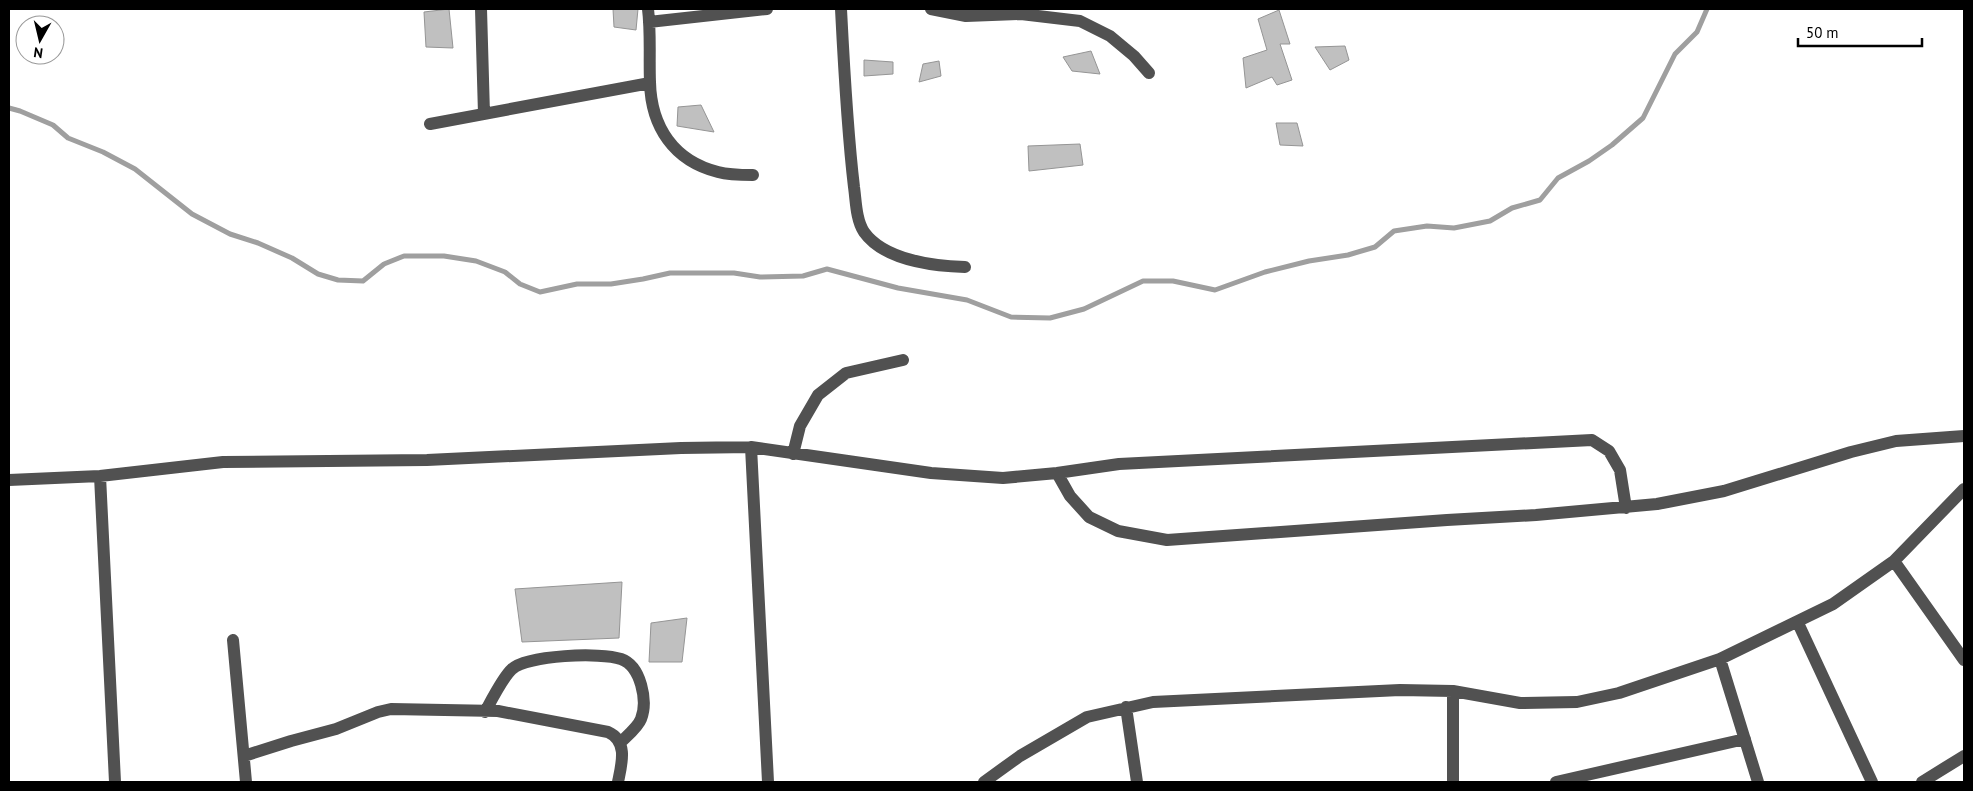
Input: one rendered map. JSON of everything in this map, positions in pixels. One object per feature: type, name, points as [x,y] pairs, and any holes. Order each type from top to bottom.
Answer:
[{"type":"street","points":[[481,9],[484,114]]},
{"type":"street","points":[[753,175],[721,173],[699,166],[678,153],[668,141],[658,123],[652,103],[649,15],[767,9]]},
{"type":"street","points":[[841,9],[850,154],[857,213],[863,231],[878,246],[920,263],[965,267]]},
{"type":"street","points":[[931,9],[966,16],[1021,14],[1080,21],[1110,36],[1134,56],[1149,73]]},
{"type":"street","points":[[430,124],[650,84]]},
{"type":"street","points":[[793,454],[800,426],[818,395],[846,372],[903,360]]},
{"type":"street","points":[[1057,473],[1070,496],[1089,517],[1118,531],[1167,540],[1626,508],[1658,504],[1724,491],[1850,452],[1896,441],[1964,436]]},
{"type":"street","points":[[9,480],[100,476],[223,462],[427,460],[681,448],[751,448],[931,473],[1003,478],[1057,473],[1119,464],[1592,440],[1610,451],[1620,470],[1626,508]]},
{"type":"street","points":[[751,448],[768,782]]},
{"type":"street","points":[[100,476],[115,782]]},
{"type":"street","points":[[984,782],[1020,756],[1087,717],[1153,702],[1400,690],[1453,692],[1520,703],[1577,702],[1618,692],[1720,659],[1798,623],[1833,604],[1894,561],[1964,489]]},
{"type":"street","points":[[1894,561],[1964,660]]},
{"type":"street","points":[[1798,623],[1872,782]]},
{"type":"street","points":[[233,640],[246,782]]},
{"type":"street","points":[[485,712],[511,670],[523,662],[574,655],[620,659],[633,666],[640,683],[644,705],[641,721],[621,742]]},
{"type":"street","points":[[1720,659],[1758,782]]},
{"type":"street","points":[[1453,692],[1454,782]]},
{"type":"street","points":[[1126,707],[1137,782]]},
{"type":"street","points":[[244,756],[291,741],[336,730],[378,712],[391,709],[498,712],[608,732],[616,736],[621,742],[622,762],[618,782]]},
{"type":"street","points":[[1556,782],[1745,739]]},
{"type":"street","points":[[1922,782],[1964,756]]},
{"type":"building","points":[[449,9],[453,48],[426,47],[424,12]]},
{"type":"building","points":[[613,9],[638,9],[636,30],[614,27]]},
{"type":"building","points":[[1279,10],[1290,44],[1280,44],[1292,80],[1277,85],[1272,77],[1246,88],[1243,58],[1267,50],[1258,19]]},
{"type":"building","points":[[1345,46],[1349,60],[1330,70],[1315,47]]},
{"type":"building","points":[[1091,51],[1100,74],[1072,71],[1063,57]]},
{"type":"building","points":[[864,60],[893,62],[893,74],[864,76]]},
{"type":"building","points":[[939,61],[941,76],[919,82],[923,64]]},
{"type":"building","points":[[701,105],[714,132],[677,126],[678,107]]},
{"type":"building","points":[[1276,123],[1297,123],[1303,146],[1280,145]]},
{"type":"building","points":[[1080,144],[1083,165],[1029,171],[1028,146]]},
{"type":"building","points":[[622,582],[619,638],[522,642],[515,589]]},
{"type":"building","points":[[687,618],[682,662],[649,662],[651,623]]},
{"type":"waterway","points":[[9,108],[53,125],[68,138],[103,152],[135,169],[192,214],[230,234],[258,243],[292,258],[318,274],[338,280],[363,281],[384,264],[404,256],[444,256],[476,261],[505,272],[520,284],[540,292],[577,284],[611,284],[670,273],[734,273],[760,277],[803,276],[827,269],[898,288],[967,300],[1011,317],[1050,318],[1084,309],[1143,281],[1173,281],[1215,290],[1265,272],[1309,261],[1348,255],[1375,247],[1394,231],[1427,226],[1454,228],[1490,221],[1512,208],[1540,200],[1558,178],[1589,161],[1612,145],[1643,118],[1675,54],[1697,32],[1707,9]]}]
